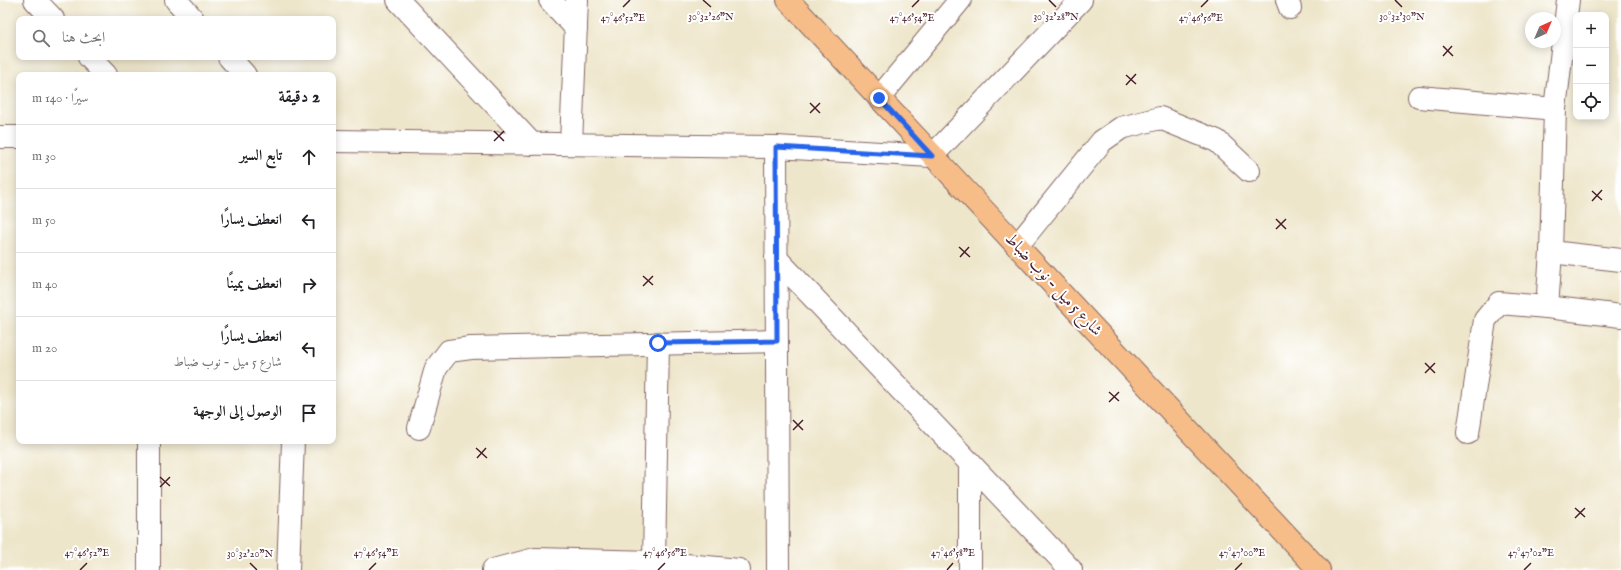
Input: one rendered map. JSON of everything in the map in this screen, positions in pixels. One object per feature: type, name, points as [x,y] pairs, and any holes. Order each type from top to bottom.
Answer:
[{"type":"main road","name":"شارع 5 ميل - نوب ضباط","points":[[788,0],[1319,570]]},
{"type":"street","points":[[35,0],[50,16]]},
{"type":"street","points":[[176,0],[190,16]]},
{"type":"street","points":[[398,0],[532,144]]},
{"type":"street","points":[[550,0],[576,28]]},
{"type":"street","points":[[571,144],[577,0]]},
{"type":"street","points":[[879,98],[960,0]]},
{"type":"street","points":[[336,142],[776,147],[932,156],[1081,0]]},
{"type":"street","points":[[1547,307],[1551,252],[1555,109],[1568,0]]},
{"type":"street","points":[[92,60],[103,72]]},
{"type":"street","points":[[232,60],[242,72]]},
{"type":"street","points":[[1419,97],[1555,109]]},
{"type":"street","points":[[1017,246],[1102,141],[1122,128],[1160,118],[1217,141],[1249,171]]},
{"type":"street","points":[[0,137],[16,137]]},
{"type":"street","points":[[776,147],[778,570]]},
{"type":"street","points":[[1551,252],[1621,260]]},
{"type":"street","points":[[776,258],[1072,570]]},
{"type":"street","points":[[1468,433],[1485,320],[1499,303],[1621,316]]},
{"type":"street","points":[[419,428],[436,368],[448,351],[471,348],[777,341]]},
{"type":"street","points":[[654,562],[658,343]]},
{"type":"street","points":[[148,444],[149,570]]},
{"type":"street","points":[[288,570],[293,444]]},
{"type":"street","points":[[970,462],[970,570]]},
{"type":"street","points":[[493,570],[536,558],[654,562],[739,570]]},
{"type":"route","points":[[658,343],[777,341],[776,147],[932,156],[879,98]]}]
